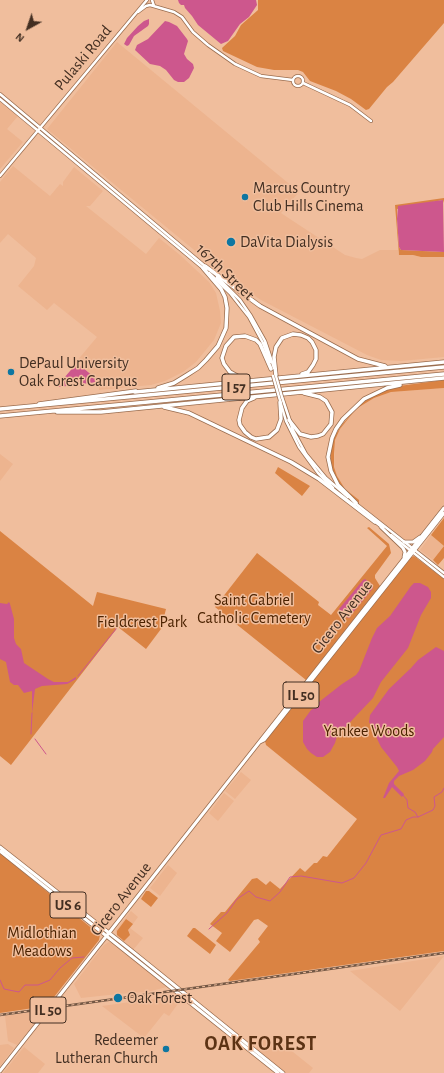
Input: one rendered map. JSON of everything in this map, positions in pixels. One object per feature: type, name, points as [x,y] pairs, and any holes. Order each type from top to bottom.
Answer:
[{"type":"highway","points":[[204,267],[260,306],[358,359],[383,366],[397,366]]},
{"type":"highway","points":[[135,392],[174,383],[206,360],[218,346],[226,328],[227,308],[225,297],[221,289],[204,267]]},
{"type":"highway","points":[[275,376],[274,354],[278,342],[293,334],[301,335],[309,339],[313,344],[316,352],[316,359],[308,372],[290,377]]},
{"type":"highway","points":[[257,380],[234,375],[224,364],[222,358],[223,352],[234,337],[246,336],[256,340],[260,344],[271,369]]},
{"type":"highway","points":[[28,407],[44,402],[135,392],[444,362]]},
{"type":"highway","name":"I 57","points":[[0,409],[444,367]]},
{"type":"highway","name":"I 57","points":[[0,416],[444,374]]},
{"type":"highway","points":[[47,411],[85,413],[444,378]]},
{"type":"highway","points":[[356,503],[338,485],[331,471],[328,457],[329,448],[336,429],[355,406],[373,394],[402,384],[422,380]]},
{"type":"highway","points":[[289,420],[300,434],[311,437],[318,436],[328,429],[332,419],[330,406],[320,397],[304,393],[291,393]]},
{"type":"highway","points":[[265,396],[249,400],[240,412],[240,425],[244,432],[251,437],[259,439],[266,438],[276,432],[280,425],[281,419],[280,402]]},
{"type":"highway","points":[[151,407],[170,408],[189,413],[282,457],[319,479],[375,522]]},
{"type":"main road","name":"Pulaski Road","points":[[0,176],[147,0]]},
{"type":"main road","points":[[152,0],[155,6]]},
{"type":"main road","points":[[135,14],[146,6],[155,6],[161,9],[170,10],[180,15],[193,32],[219,54],[235,64],[261,76],[293,80],[297,76],[300,77],[303,79],[303,83],[350,105],[371,121]]},
{"type":"main road","points":[[293,80],[297,86],[300,86],[303,83]]},
{"type":"main road","name":"167th Street","points":[[0,94],[232,291],[251,316],[265,342],[280,397],[289,420],[297,438],[312,462],[326,478],[444,577]]},
{"type":"main road","name":"167th Street","points":[[0,99],[204,267],[230,293],[249,317],[263,343],[271,369],[275,376]]},
{"type":"main road","name":"167th Street","points":[[280,397],[280,402],[286,421],[294,439],[310,463],[325,480],[381,527],[444,573]]},
{"type":"main road","name":"Cicero Avenue","points":[[0,1070],[403,559],[413,550],[444,508]]},
{"type":"main road","name":"Cicero Avenue","points":[[260,742],[264,740],[413,550],[444,513]]},
{"type":"main road","points":[[381,527],[403,548],[405,552],[403,559]]},
{"type":"main road","points":[[404,542],[413,542],[425,533]]},
{"type":"main road","name":"US 6","points":[[0,847],[283,1073]]},
{"type":"main road","name":"US 6","points":[[0,851],[278,1073]]},
{"type":"shaded area","points":[[178,0],[256,0],[257,5],[249,17],[240,24],[228,41],[221,44],[198,25],[184,5],[181,5]]},
{"type":"shaded area","points":[[149,19],[148,26],[134,36],[129,45],[127,46],[124,44],[127,38],[138,26]]},
{"type":"shaded area","points":[[165,21],[177,26],[188,41],[184,54],[193,64],[194,68],[189,78],[184,82],[174,80],[166,70],[160,66],[150,64],[135,50],[137,45],[148,39]]},
{"type":"shaded area","points":[[117,42],[299,192],[281,213],[293,221],[345,255],[356,258],[362,259],[380,250],[398,250],[399,255],[444,257],[444,357],[401,361],[381,360],[367,355],[261,300],[227,277],[47,129]]},
{"type":"shaded area","points":[[0,100],[18,116],[7,129],[23,142],[0,169]]},
{"type":"shaded area","points":[[13,166],[50,196],[60,184],[63,186],[63,182],[74,167],[103,191],[90,206],[86,206],[146,254],[159,238],[209,282],[216,293],[221,323],[214,340],[196,362],[183,372],[165,381],[151,385],[99,390],[99,381],[76,362],[97,337],[54,303],[47,310],[18,286],[34,266],[36,258],[8,234],[0,243],[0,182]]},
{"type":"shaded area","points":[[443,200],[444,252],[401,250],[399,247],[397,219],[398,206]]},
{"type":"shaded area","points":[[76,364],[94,377],[97,382],[59,387],[58,385]]},
{"type":"shaded area","points":[[444,388],[444,504],[417,538],[413,541],[409,541],[359,504],[358,500],[340,483],[334,467],[335,440],[340,429],[356,409],[374,398],[391,392]]},
{"type":"shaded area","points":[[0,454],[13,464],[0,481]]},
{"type":"shaded area","points":[[431,535],[444,546],[433,560],[420,550]]},
{"type":"shaded area","points":[[365,579],[373,585],[373,588],[349,618],[346,617],[340,612],[339,609]]},
{"type":"shaded area","points":[[414,583],[420,583],[428,587],[431,592],[431,598],[421,615],[408,648],[381,682],[373,698],[337,736],[330,752],[323,757],[317,757],[307,749],[303,742],[303,721],[319,702],[356,675],[377,628],[390,616]]},
{"type":"shaded area","points":[[9,602],[14,619],[14,638],[16,644],[21,649],[24,663],[54,682],[68,682],[76,677],[76,679],[67,684],[42,686],[35,689],[32,713],[32,691],[24,693],[18,685],[14,685],[10,682],[6,662],[0,659],[0,603],[7,604]]},
{"type":"shaded area","points":[[436,647],[444,651],[444,737],[425,761],[413,770],[399,776],[394,781],[394,784],[404,794],[402,797],[392,787],[385,798],[383,798],[389,783],[399,771],[381,747],[369,722],[370,715],[389,689],[418,660]]},
{"type":"shaded area","points":[[241,772],[251,780],[235,799],[225,791]]},
{"type":"shaded area","points":[[224,793],[234,801],[218,821],[209,813]]},
{"type":"shaded area","points":[[168,865],[177,873],[160,896],[150,888]]},
{"type":"shaded area","points":[[131,911],[138,917],[130,928],[143,938],[133,950],[117,936],[116,933],[116,930]]},
{"type":"shaded area","points":[[109,942],[113,943],[167,987],[147,992],[81,998],[74,984],[104,945]]},
{"type":"shaded area","points":[[444,956],[400,1011],[350,971]]},
{"type":"shaded area","points":[[173,996],[180,1001],[169,1016],[164,1013],[144,1038],[102,1006]]},
{"type":"shaded area","points":[[46,1010],[17,1045],[8,1041],[5,1016]]},
{"type":"shaded area","points":[[265,1037],[275,1044],[278,1040],[313,1068],[309,1073],[285,1073],[255,1049]]},
{"type":"shaded area","points":[[8,1044],[14,1048],[0,1066],[0,1045]]},
{"type":"shaded area","points":[[24,1047],[45,1064],[38,1073],[3,1073]]},
{"type":"green space","points":[[258,0],[444,0],[444,23],[369,109],[366,110],[351,99],[336,91],[310,81],[303,72],[298,70],[274,70],[257,67],[223,51],[222,48],[235,36],[241,25],[258,10]]},
{"type":"green space","points":[[444,198],[444,203],[443,200],[397,209],[397,219],[399,247],[401,250],[444,252],[444,257],[399,255],[395,205]]},
{"type":"green space","points":[[444,380],[444,388],[391,392],[374,398],[356,409],[340,429],[335,440],[334,467],[337,476],[345,489],[359,500],[359,504],[342,488],[333,474],[331,465],[331,448],[333,439],[341,426],[357,407],[368,399],[387,389]]},
{"type":"green space","points":[[278,467],[310,486],[302,496],[275,473]]},
{"type":"green space","points":[[444,518],[444,546],[431,535]]},
{"type":"green space","name":"Saint Gabriel Catholic Cemetery","points":[[369,527],[389,544],[391,553],[375,575],[375,578],[380,586],[306,680],[215,607],[257,553],[319,602],[318,605],[331,615],[387,546],[367,528]]},
{"type":"green space","name":"Fieldcrest Park","points":[[0,531],[93,606],[97,592],[166,609],[161,629],[146,649],[118,627],[11,765],[0,756]]},
{"type":"green space","points":[[444,546],[444,558],[438,565],[433,560]]},
{"type":"green space","name":"Yankee Woods","points":[[414,556],[444,579],[444,951],[230,981],[228,980],[260,942],[258,939],[268,926],[258,919],[254,920],[230,952],[216,941],[222,933],[210,924],[221,912],[225,912],[252,879],[257,878],[266,885],[270,881],[280,889],[300,868],[305,872],[314,863],[317,863],[323,856],[327,857],[357,819],[266,745],[265,741],[411,557]]},
{"type":"green space","name":"Midlothian Meadows","points":[[0,853],[100,935],[99,940],[47,1006],[0,1013]]},
{"type":"green space","points":[[146,891],[149,891],[158,898],[151,907],[141,899]]},
{"type":"green space","points":[[126,919],[133,924],[128,930],[130,935],[124,941],[117,935],[117,931]]},
{"type":"green space","points":[[193,928],[216,945],[210,954],[187,936]]},
{"type":"waterway","points":[[78,676],[116,629],[116,626]]},
{"type":"waterway","points":[[31,734],[32,713]]},
{"type":"waterway","points":[[35,739],[46,754]]},
{"type":"waterway","points":[[209,929],[227,913],[237,899],[249,891],[256,897],[270,901],[280,892],[290,877],[301,876],[342,883],[354,878],[366,863],[381,835],[401,829],[406,820],[413,817],[418,817],[433,810],[435,806],[434,797],[442,792],[444,788]]},
{"type":"waterway","points":[[403,795],[407,800],[408,808],[415,812],[418,817]]},
{"type":"waterway","points":[[0,980],[4,989],[19,992],[25,985],[38,985],[50,980],[60,968],[72,958],[84,957]]},
{"type":"railway","points":[[0,1015],[444,953]]},
{"type":"place","name":"Marcus Country Club Hills Cinema","points":[[245,197]]},
{"type":"place","name":"DaVita Dialysis","points":[[231,242]]},
{"type":"place","name":"DePaul University Oak Forest Campus","points":[[11,372]]},
{"type":"place","name":"Oak Forest","points":[[118,998]]},
{"type":"place","name":"Redeemer Lutheran Church","points":[[166,1049]]},
{"type":"district","name":"OAK FOREST","points":[[261,1044]]}]
